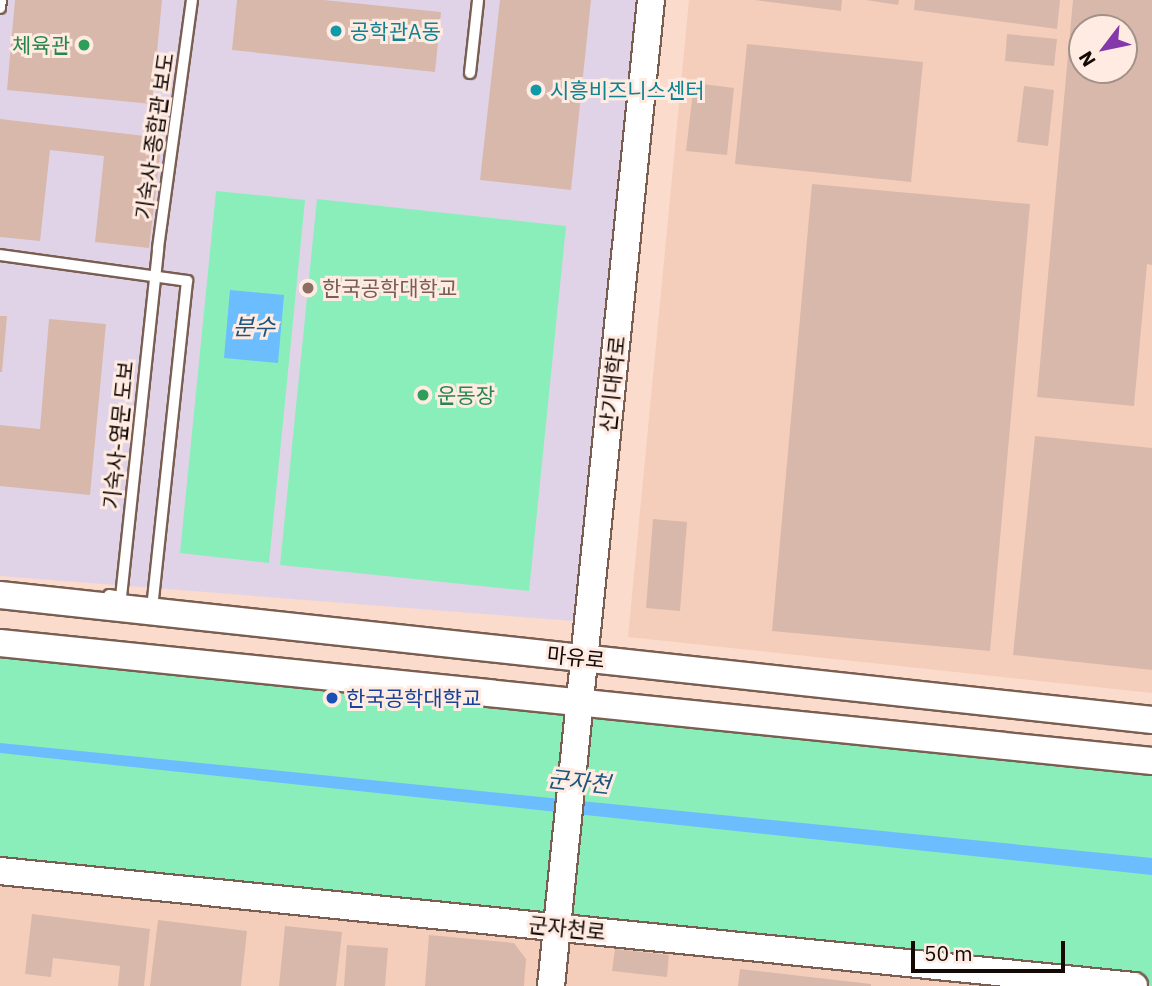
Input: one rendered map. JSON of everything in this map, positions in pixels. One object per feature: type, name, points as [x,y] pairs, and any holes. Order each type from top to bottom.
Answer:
[{"type":"street","name":"산기대학로","points":[[557,927],[650,0]]},
{"type":"street","name":"마유로","points":[[0,595],[1152,720]]},
{"type":"street","name":"마유로","points":[[0,643],[1152,761]]},
{"type":"street","name":"군자천로","points":[[0,871],[1133,986]]},
{"type":"street","points":[[551,986],[557,927]]},
{"type":"lane","points":[[0,8],[1,0]]},
{"type":"lane","name":"기숙사-종합관 보도","points":[[155,277],[192,0]]},
{"type":"lane","points":[[470,73],[478,0]]},
{"type":"lane","points":[[0,255],[187,281],[152,611]]},
{"type":"lane","name":"기숙사-옆문 도보","points":[[0,585],[121,597],[155,277]]},
{"type":"shaded area","name":"한국공학대학교","points":[[0,0],[640,0],[586,622],[0,576]]},
{"type":"shaded area","points":[[689,0],[1152,0],[1152,693],[628,637]]},
{"type":"shaded area","points":[[0,884],[1032,986],[0,986]]},
{"type":"green space","points":[[216,191],[305,200],[269,563],[180,553]]},
{"type":"green space","name":"운동장","points":[[317,199],[566,226],[529,591],[280,565]]},
{"type":"green space","points":[[0,644],[1152,761],[1152,986],[0,871]]},
{"type":"water","name":"분수","points":[[230,290],[284,295],[278,363],[224,358]]},
{"type":"water","points":[[0,743],[1152,858],[1152,875],[0,753]]},
{"type":"building","name":"체육관","points":[[15,0],[162,0],[152,104],[7,90]]},
{"type":"building","name":"공학관A동","points":[[237,0],[324,0],[441,12],[435,72],[232,50]]},
{"type":"building","name":"시흥비즈니스센터","points":[[500,0],[591,0],[571,190],[480,180]]},
{"type":"building","points":[[755,0],[842,0],[841,11]]},
{"type":"building","points":[[866,0],[899,0],[898,5]]},
{"type":"building","points":[[915,0],[1060,0],[1057,29],[914,10]]},
{"type":"building","points":[[1073,0],[1152,0],[1152,265],[1147,264],[1134,406],[1037,397],[1068,55],[1068,84],[1138,84],[1138,14],[1072,14]]},
{"type":"building","points":[[1007,34],[1057,39],[1054,66],[1005,61]]},
{"type":"building","points":[[747,44],[923,62],[911,182],[735,164]]},
{"type":"building","points":[[694,83],[734,88],[727,155],[686,151]]},
{"type":"building","points":[[1024,86],[1054,90],[1048,146],[1017,142]]},
{"type":"building","points":[[0,119],[162,138],[149,248],[95,242],[104,156],[50,150],[40,241],[0,237]]},
{"type":"building","points":[[812,184],[1030,204],[990,651],[772,631]]},
{"type":"building","points":[[0,316],[7,316],[2,372],[0,372]]},
{"type":"building","points":[[49,319],[106,324],[90,495],[0,486],[0,425],[40,429]]},
{"type":"building","points":[[1035,436],[1152,448],[1152,670],[1013,655]]},
{"type":"building","points":[[653,519],[687,522],[680,611],[646,608]]},
{"type":"building","points":[[32,914],[150,929],[144,986],[118,986],[120,966],[53,958],[51,977],[25,974]]},
{"type":"building","points":[[158,920],[247,931],[241,986],[150,986]]},
{"type":"building","points":[[285,926],[342,932],[336,986],[279,986]]},
{"type":"building","points":[[429,935],[514,943],[526,959],[524,986],[425,986]]},
{"type":"building","points":[[347,945],[388,948],[385,986],[344,986]]},
{"type":"building","points":[[615,949],[669,955],[667,977],[612,971]]},
{"type":"building","points":[[740,969],[871,984],[871,986],[738,986]]},
{"type":"place","name":"공학관A동","points":[[336,31]]},
{"type":"place","name":"체육관","points":[[84,45]]},
{"type":"place","name":"시흥비즈니스센터","points":[[536,90]]},
{"type":"place","name":"한국공학대학교","points":[[308,288]]},
{"type":"place","name":"운동장","points":[[423,395]]},
{"type":"place","name":"한국공학대햑교","points":[[332,698]]},
{"type":"water label","name":"군자천","points":[[579,781]]}]
